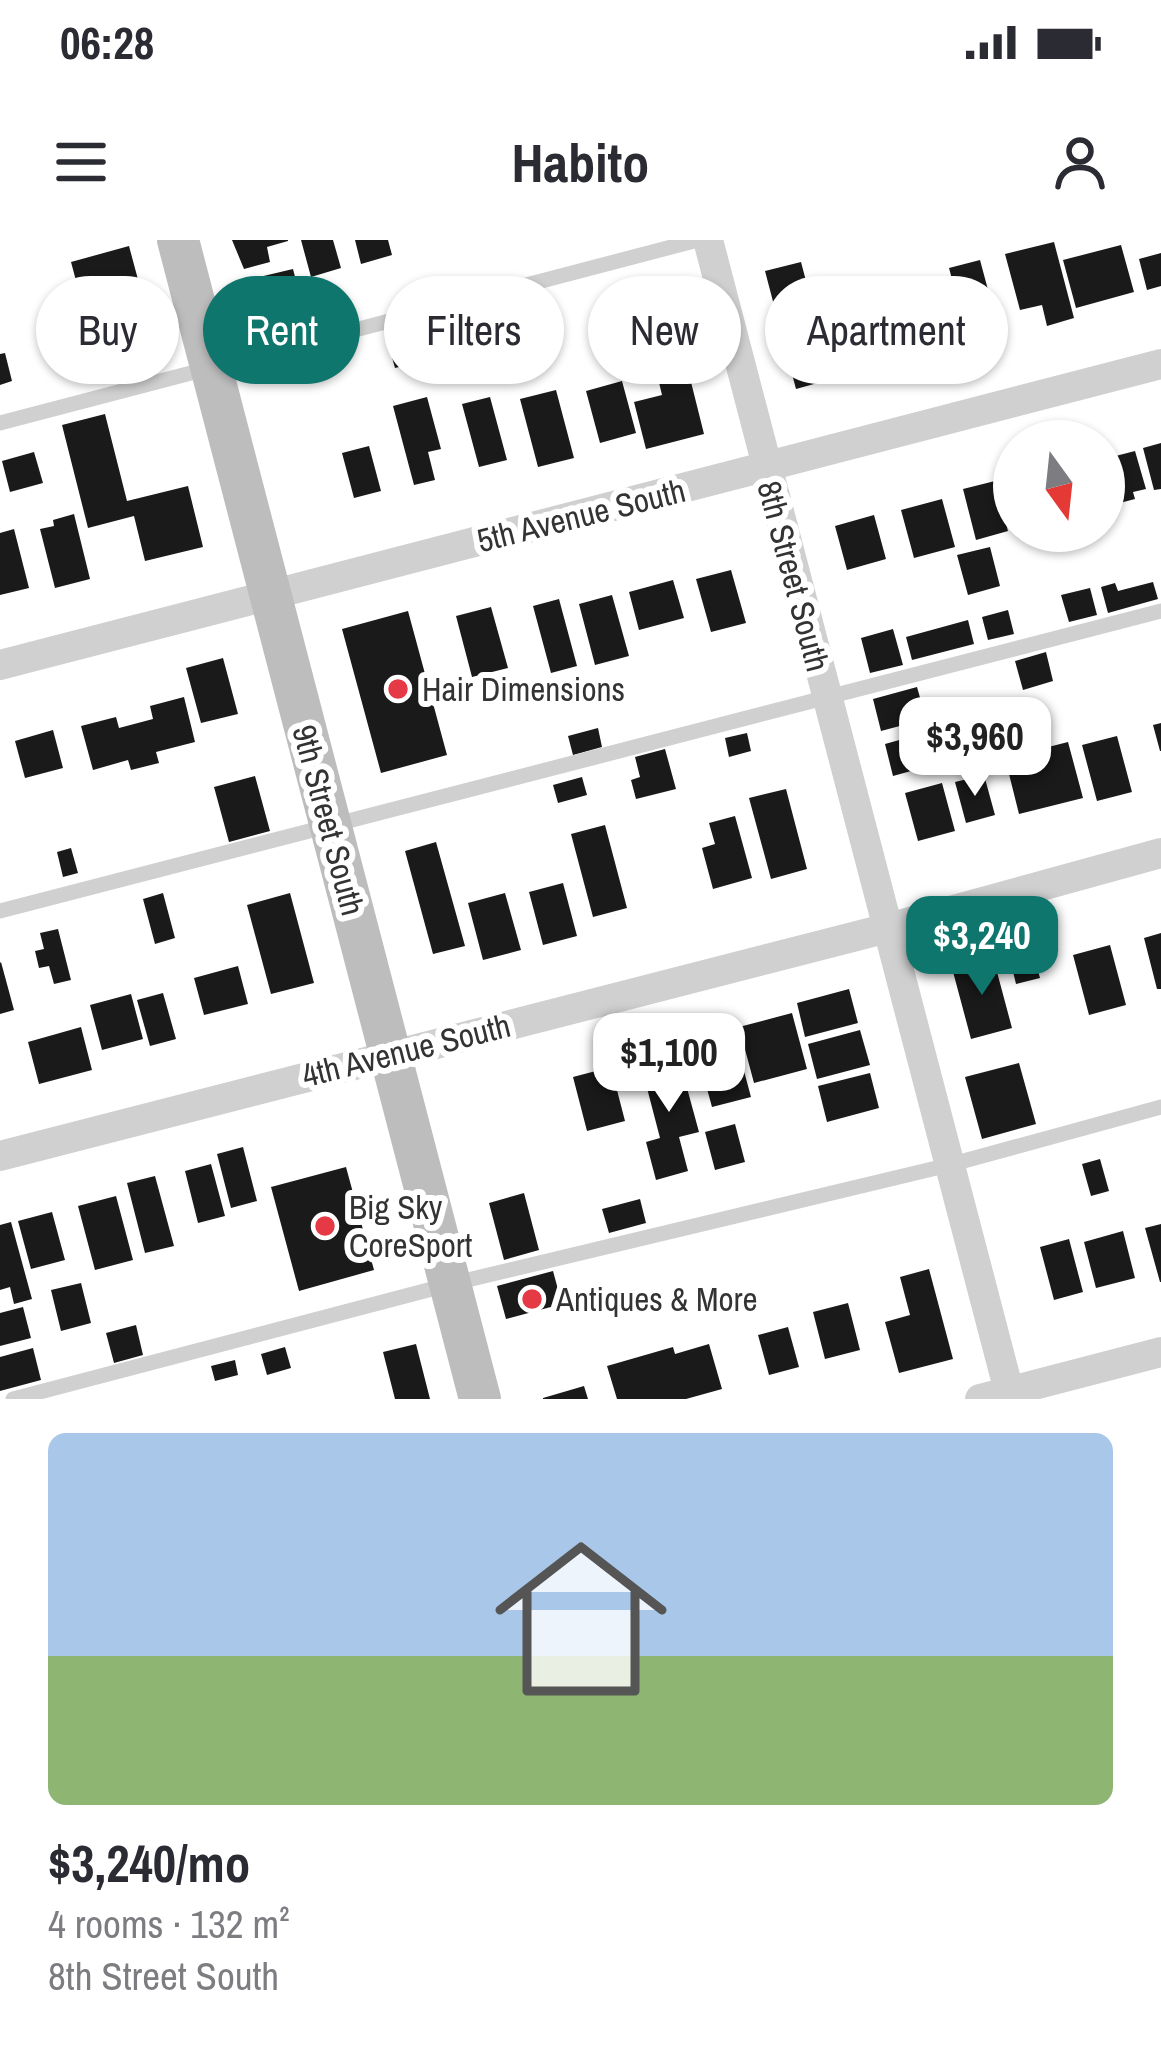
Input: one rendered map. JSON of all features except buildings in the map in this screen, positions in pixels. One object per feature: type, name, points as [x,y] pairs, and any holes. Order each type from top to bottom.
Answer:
[{"type":"main road","name":"9th Street South","points":[[178,240],[203,342]]},
{"type":"main road","name":"9th Street South","points":[[213,384],[480,1399]]},
{"type":"street","name":"8th Street South","points":[[708,240],[949,1165],[1000,1396]]},
{"type":"street","name":"5th Avenue South","points":[[0,665],[1161,364]]},
{"type":"street","name":"4th Avenue South","points":[[0,1156],[888,928],[1161,853]]},
{"type":"street","points":[[1000,1396],[1161,1352]]},
{"type":"lane","points":[[360,331],[698,240]]},
{"type":"lane","points":[[0,423],[203,373]]},
{"type":"lane","points":[[0,911],[1161,611]]},
{"type":"lane","points":[[13,1399],[451,1284],[949,1165],[1161,1107]]},
{"type":"place","name":"Hair Dimensions","points":[[398,689]]},
{"type":"place","name":"Big Sky CoreSport","points":[[325,1226]]},
{"type":"place","name":"Antiques & More","points":[[532,1299]]}]
